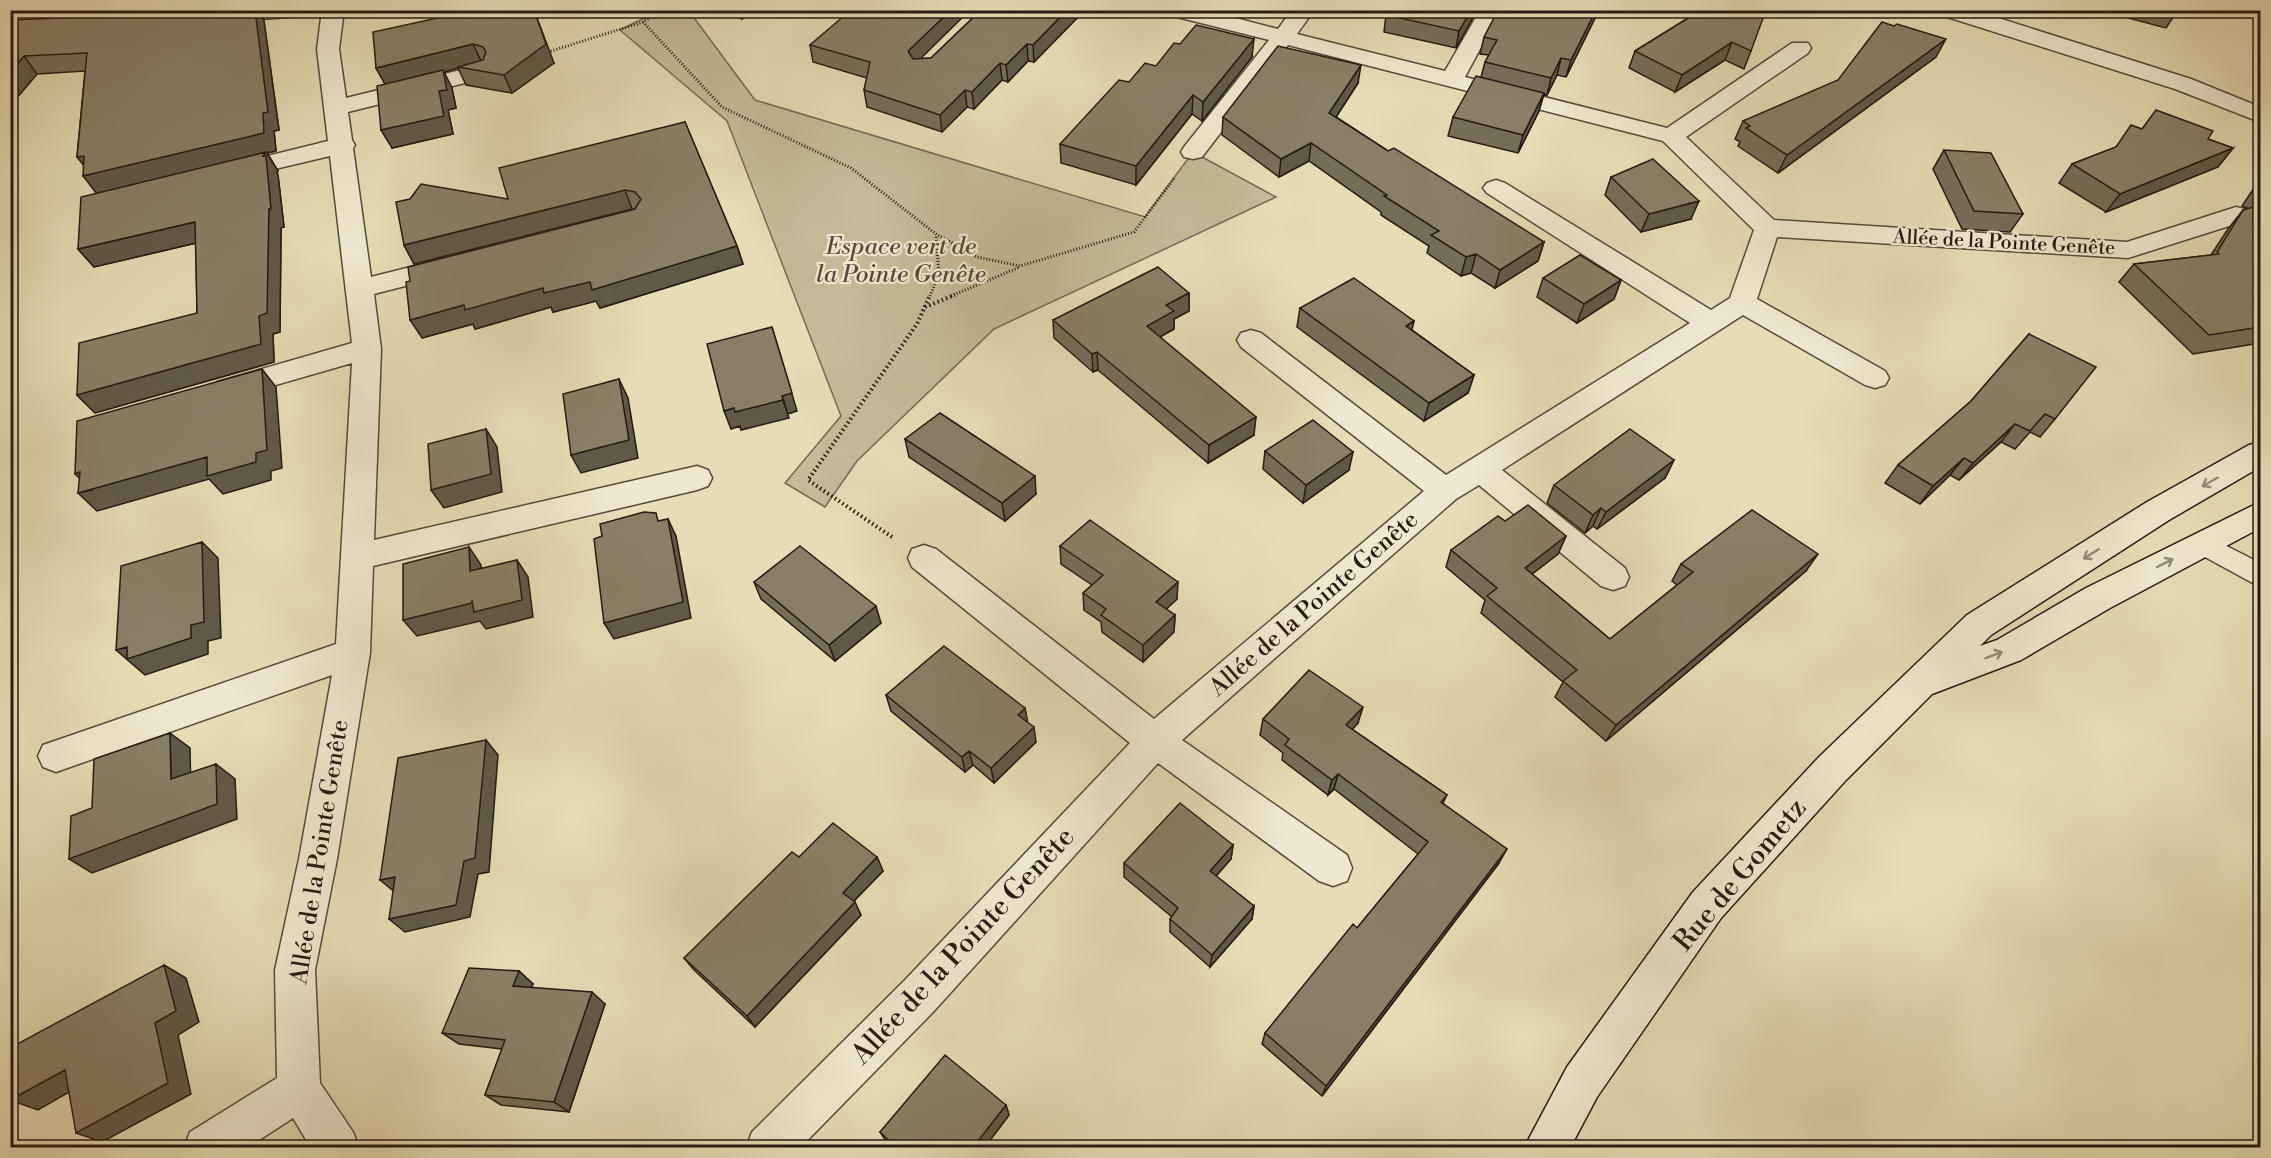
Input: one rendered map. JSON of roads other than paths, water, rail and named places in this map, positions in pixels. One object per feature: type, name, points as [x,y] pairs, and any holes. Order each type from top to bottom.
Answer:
[{"type":"street","points":[[196,17],[304,10]]},
{"type":"street","name":"Allée de la Pointe Genête","points":[[299,1089],[295,969],[318,859],[353,653],[368,349],[343,145],[335,108],[328,49],[333,10]]},
{"type":"street","points":[[1177,10],[1671,136],[1767,228],[1742,303],[1875,378]]},
{"type":"street","points":[[1193,152],[1304,10]]},
{"type":"street","points":[[1452,81],[1491,10]]},
{"type":"street","points":[[1949,10],[2182,84],[2260,116]]},
{"type":"street","points":[[1671,136],[1800,48]]},
{"type":"street","points":[[335,108],[481,72]]},
{"type":"street","points":[[203,179],[343,145]]},
{"type":"street","points":[[1496,188],[1711,323]]},
{"type":"street","name":"Allée de la Pointe Genête","points":[[1767,228],[2128,250],[2236,215]]},
{"type":"street","points":[[360,289],[474,260]]},
{"type":"street","name":"Allée de la Pointe Genête","points":[[768,1148],[919,996],[1155,741],[1445,491],[1742,303]]},
{"type":"street","points":[[1251,340],[1445,491]]},
{"type":"street","points":[[200,396],[368,349]]},
{"type":"street","name":"Rue de Gometz","points":[[1546,1148],[1582,1082],[1707,905],[1832,769],[1919,683],[1979,625],[2158,512],[2260,453]]},
{"type":"street","points":[[1480,469],[1613,577]]},
{"type":"street","points":[[357,556],[697,478]]},
{"type":"street","points":[[2158,512],[2203,543]]},
{"type":"street","name":"Rue de Gometz","points":[[1919,683],[2009,650],[2098,598],[2260,514]]},
{"type":"street","points":[[924,558],[1155,741],[1333,868]]},
{"type":"street","points":[[56,756],[353,653]]},
{"type":"street","points":[[206,1148],[299,1089],[337,1148]]},
{"type":"lane","points":[[2203,543],[2260,576]]},
{"type":"park label","name":"Espace vert de la Pointe Genête","points":[[901,261]]}]
